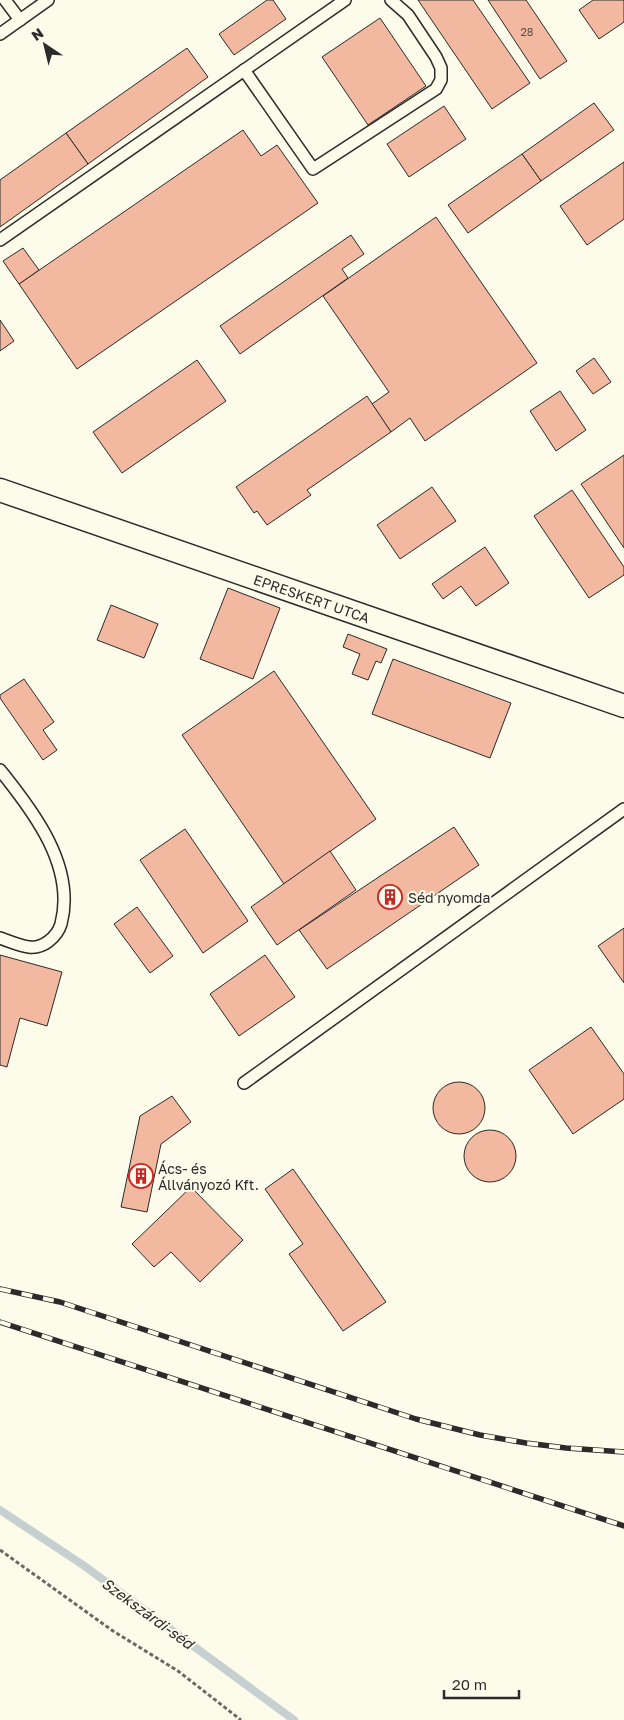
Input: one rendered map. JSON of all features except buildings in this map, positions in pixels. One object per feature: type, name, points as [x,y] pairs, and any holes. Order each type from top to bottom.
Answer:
[{"type":"street","name":"EPRESKERT UTCA","points":[[0,490],[624,706]]},
{"type":"lane","points":[[5,0],[20,20]]},
{"type":"lane","points":[[0,34],[48,0]]},
{"type":"lane","points":[[0,240],[345,0]]},
{"type":"lane","points":[[244,70],[313,169],[436,89],[442,80],[441,68],[436,57],[408,15],[391,0]]},
{"type":"lane","points":[[0,770],[32,813],[48,841],[60,866],[65,901],[60,928],[53,938],[42,945],[30,948],[0,938]]},
{"type":"lane","points":[[244,1083],[624,809]]},
{"type":"path","points":[[0,1550],[113,1631],[178,1672],[241,1720]]},
{"type":"waterway","name":"Szekszárdi-séd","points":[[0,1510],[83,1565],[294,1720]]},
{"type":"railway","points":[[0,1289],[60,1302],[416,1419],[480,1435],[526,1443],[624,1452]]},
{"type":"railway","points":[[0,1322],[624,1526]]},
{"type":"place","name":"Séd nyomda","points":[[390,897]]},
{"type":"place","name":"Ács- és Állványozó Kft.","points":[[141,1176]]}]
